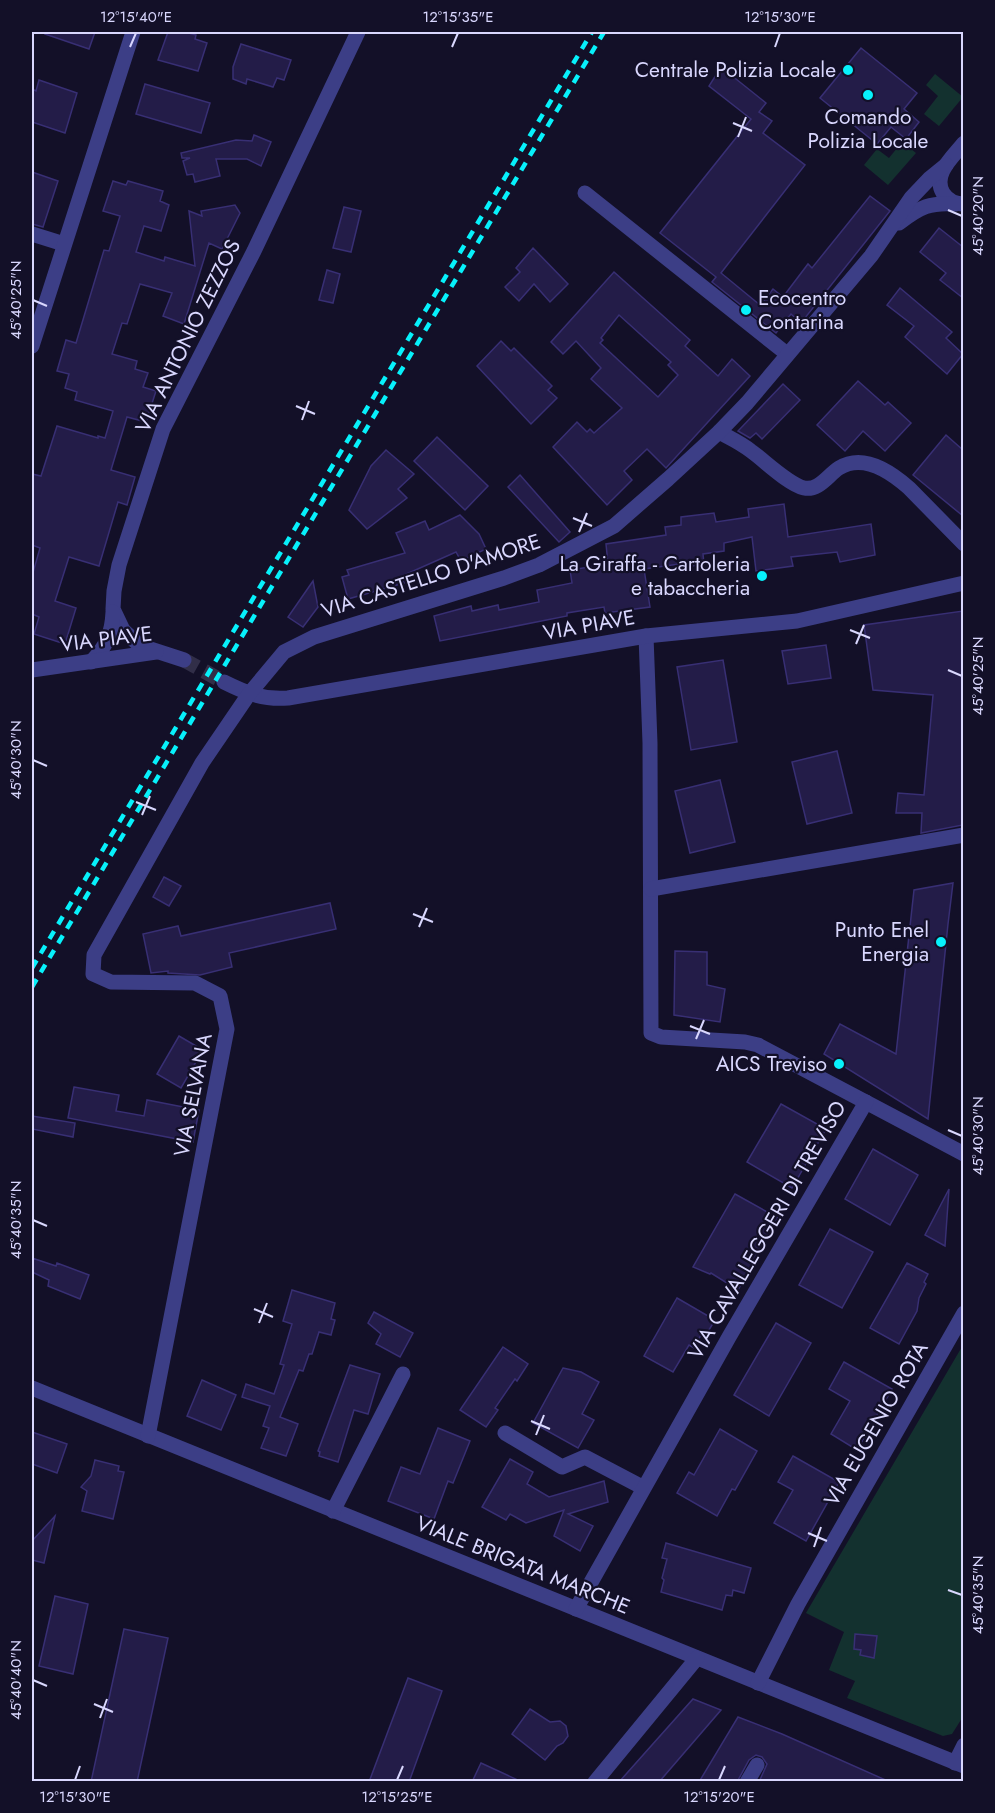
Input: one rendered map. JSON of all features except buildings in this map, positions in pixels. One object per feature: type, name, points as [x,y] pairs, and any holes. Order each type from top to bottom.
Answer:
[{"type":"street","points":[[32,346],[133,32]]},
{"type":"street","name":"VIA ANTONIO ZEZZOS","points":[[91,662],[100,653],[110,635],[119,565],[163,429],[254,251],[358,32]]},
{"type":"street","name":"VIA CASTELLO D'AMORE","points":[[960,204],[948,199],[941,190],[940,176],[963,143]]},
{"type":"street","name":"VIA CASTELLO D'AMORE","points":[[249,694],[284,652],[314,637],[539,565],[603,533],[634,510],[719,432],[747,403],[871,256],[911,198],[946,165]]},
{"type":"street","points":[[585,193],[787,354]]},
{"type":"street","name":"VIA CASTELLO D'AMORE","points":[[892,228],[928,204],[960,204]]},
{"type":"street","points":[[32,234],[64,244]]},
{"type":"street","points":[[719,432],[748,448],[791,482],[803,488],[812,488],[825,480],[837,468],[851,462],[864,462],[881,469],[909,488],[963,544]]},
{"type":"street","name":"VIA PIAVE","points":[[224,682],[249,694],[265,698],[288,698],[646,636],[797,621],[963,584]]},
{"type":"street","points":[[113,609],[129,637],[159,652]]},
{"type":"street","name":"VIA CAVALLEGGERI DI TREVISO","points":[[576,1609],[642,1487],[866,1102],[758,1045],[746,1042],[661,1037],[651,1033],[650,743],[646,636]]},
{"type":"street","name":"VIA PIAVE","points":[[32,670],[159,652],[184,660]]},
{"type":"street","name":"VIA SELVANA","points":[[148,1436],[227,1029],[220,996],[195,983],[111,982],[93,974],[94,955],[202,763],[249,694]]},
{"type":"street","points":[[651,889],[963,835]]},
{"type":"street","points":[[866,1102],[963,1154]]},
{"type":"street","name":"VIA EUGENIO ROTA","points":[[758,1683],[798,1604],[963,1312]]},
{"type":"street","points":[[333,1510],[403,1374]]},
{"type":"street","name":"VIALE BRIGATA MARCHE","points":[[32,1388],[959,1765]]},
{"type":"street","points":[[505,1434],[562,1467],[585,1457],[642,1487]]},
{"type":"street","points":[[595,1782],[697,1658]]},
{"type":"street","points":[[959,1765],[963,1745]]},
{"type":"street","points":[[747,1782],[757,1766]]},
{"type":"green space","points":[[935,74],[963,97],[939,126],[924,114],[938,96],[926,85]]},
{"type":"green space","points":[[902,142],[916,153],[888,185],[864,165],[877,149],[889,158]]},
{"type":"green space","points":[[963,1345],[964,1715],[952,1734],[943,1736],[847,1698],[855,1681],[829,1670],[844,1632],[806,1613]]},
{"type":"tunnel","points":[[184,660],[224,682]]},
{"type":"railway","points":[[32,968],[592,32]]},
{"type":"railway","points":[[32,987],[604,32]]},
{"type":"place","name":"Centrale Polizia Locale","points":[[848,70]]},
{"type":"place","name":"Comando Polizia Locale","points":[[868,95]]},
{"type":"place","name":"Ecocentro Contarina","points":[[746,310]]},
{"type":"place","name":"La Giraffa - Cartoleria e tabaccheria","points":[[762,576]]},
{"type":"place","name":"Punto Enel Energia","points":[[941,942]]},
{"type":"place","name":"AICS Treviso","points":[[839,1064]]}]
